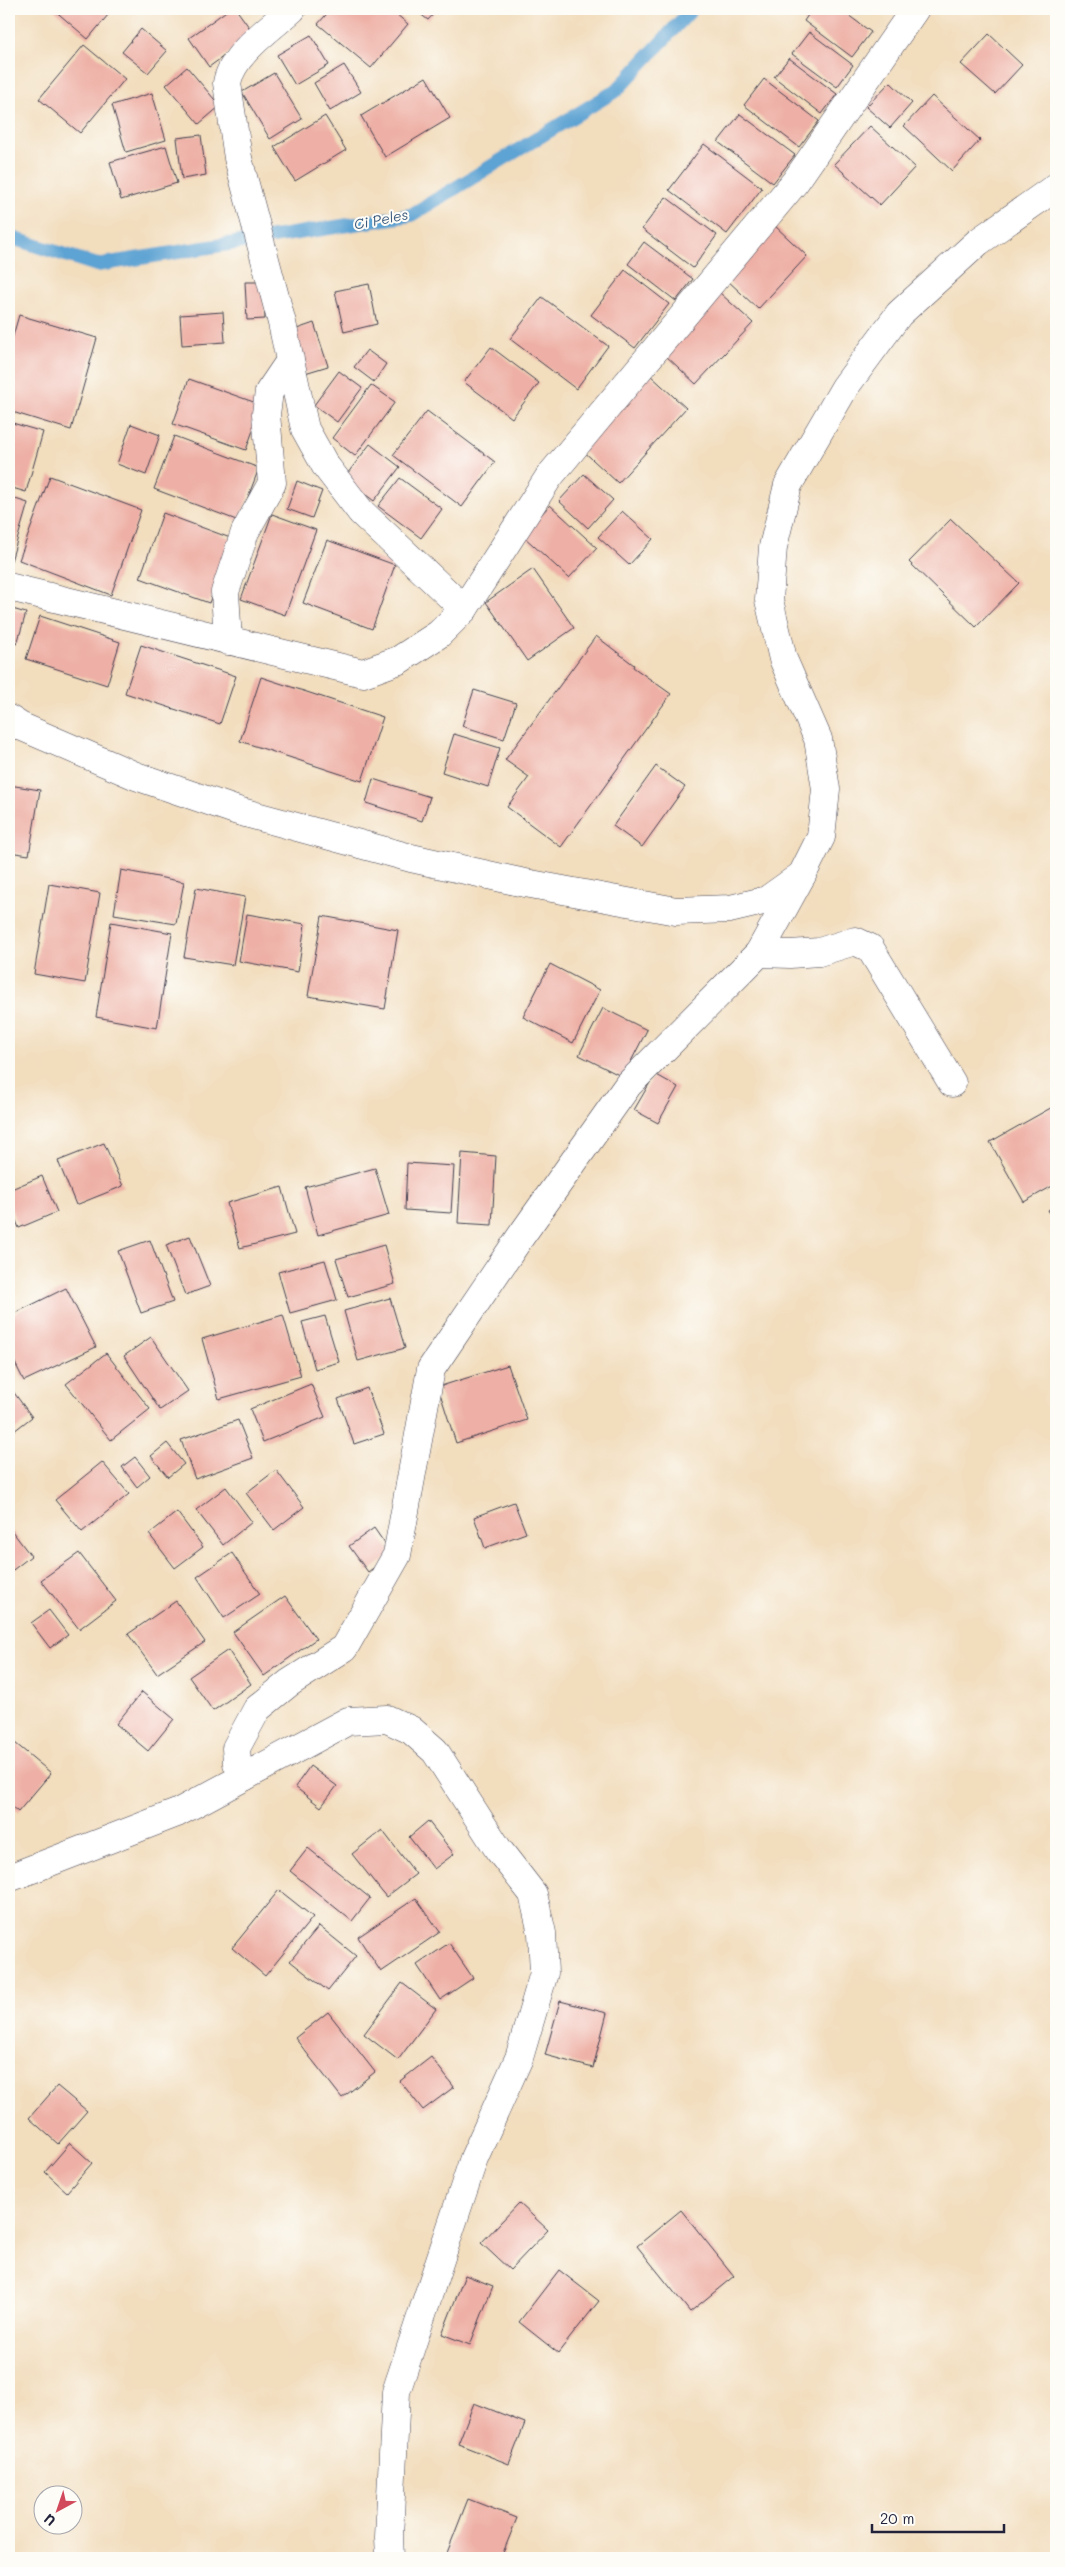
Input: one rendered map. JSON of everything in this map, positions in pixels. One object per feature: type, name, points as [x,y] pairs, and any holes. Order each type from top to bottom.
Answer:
[{"type":"main road","points":[[292,9],[239,58],[229,72],[227,83],[238,158],[282,323],[305,429],[325,465],[361,512],[464,609]]},
{"type":"main road","points":[[9,587],[362,673],[399,660],[439,634],[464,609],[549,477],[795,182],[915,9]]},
{"type":"main road","points":[[244,1777],[237,1763],[236,1748],[257,1709],[289,1683],[344,1648],[397,1555],[431,1369],[521,1236],[628,1085],[759,953],[821,837],[826,789],[818,739],[783,659],[769,600],[772,547],[788,485],[845,388],[899,314],[978,242],[1056,187]]},
{"type":"main road","points":[[228,641],[225,592],[245,532],[272,483],[266,414],[269,392],[290,361]]},
{"type":"main road","points":[[9,719],[20,726],[136,776],[238,811],[411,858],[520,882],[676,911],[730,909],[767,900],[802,875]]},
{"type":"main road","points":[[759,953],[790,954],[819,952],[846,942],[862,943],[870,948],[952,1083]]},
{"type":"main road","points":[[9,1878],[177,1813],[348,1721],[387,1719],[412,1730],[435,1750],[498,1848],[532,1894],[542,1933],[544,1973],[519,2058],[474,2158],[396,2392],[390,2558]]},
{"type":"building","points":[[53,9],[113,9],[88,39]]},
{"type":"building","points":[[229,9],[236,9],[254,34],[209,67],[189,38]]},
{"type":"building","points":[[331,9],[390,9],[408,24],[371,68],[318,24]]},
{"type":"building","points":[[414,9],[438,9],[428,20]]},
{"type":"building","points":[[812,9],[840,9],[871,32],[852,57],[804,21]]},
{"type":"building","points":[[141,29],[167,51],[148,73],[122,52]]},
{"type":"building","points":[[809,32],[853,65],[837,87],[792,54]]},
{"type":"building","points":[[989,34],[1022,65],[995,94],[961,64]]},
{"type":"building","points":[[311,35],[329,65],[295,85],[277,55]]},
{"type":"building","points":[[84,45],[125,79],[80,133],[39,99]]},
{"type":"building","points":[[789,58],[837,94],[822,114],[774,77]]},
{"type":"building","points":[[344,65],[361,92],[330,111],[314,83]]},
{"type":"building","points":[[187,67],[220,106],[199,124],[166,85]]},
{"type":"building","points":[[274,73],[302,119],[270,139],[242,92]]},
{"type":"building","points":[[426,77],[450,118],[385,157],[361,116]]},
{"type":"building","points":[[764,79],[819,121],[799,147],[744,105]]},
{"type":"building","points":[[890,82],[912,103],[890,128],[866,107]]},
{"type":"building","points":[[152,93],[166,140],[126,152],[112,105]]},
{"type":"building","points":[[932,96],[980,140],[952,171],[904,126]]},
{"type":"building","points":[[740,114],[795,155],[773,183],[718,142]]},
{"type":"building","points":[[325,116],[346,150],[295,181],[274,147]]},
{"type":"building","points":[[870,126],[915,167],[880,205],[834,164]]},
{"type":"building","points":[[201,135],[206,175],[182,179],[177,138]]},
{"type":"building","points":[[704,144],[762,188],[727,234],[669,190]]},
{"type":"building","points":[[166,146],[177,183],[121,200],[110,162]]},
{"type":"building","points":[[666,197],[717,235],[693,268],[642,229]]},
{"type":"building","points":[[774,225],[807,256],[758,309],[725,278]]},
{"type":"building","points":[[644,242],[693,279],[676,301],[628,264]]},
{"type":"building","points":[[625,270],[669,304],[635,348],[591,315]]},
{"type":"building","points":[[245,282],[263,282],[265,319],[247,320]]},
{"type":"building","points":[[369,284],[377,324],[344,332],[335,291]]},
{"type":"building","points":[[720,293],[753,323],[696,384],[664,354]]},
{"type":"building","points":[[542,297],[608,346],[576,389],[510,339]]},
{"type":"building","points":[[223,312],[225,342],[182,345],[180,315]]},
{"type":"building","points":[[19,315],[97,338],[71,430],[9,411],[9,350]]},
{"type":"building","points":[[314,323],[328,366],[305,373],[291,331]]},
{"type":"building","points":[[491,347],[539,383],[512,418],[464,382]]},
{"type":"building","points":[[367,350],[386,364],[374,382],[354,367]]},
{"type":"building","points":[[339,371],[362,388],[337,422],[314,405]]},
{"type":"building","points":[[649,374],[686,408],[618,483],[580,448]]},
{"type":"building","points":[[189,379],[262,405],[246,450],[173,424]]},
{"type":"building","points":[[371,385],[395,402],[355,456],[332,438]]},
{"type":"building","points":[[427,411],[495,462],[462,507],[393,455]]},
{"type":"building","points":[[9,422],[43,432],[26,492],[9,487]]},
{"type":"building","points":[[131,424],[160,435],[146,475],[117,464]]},
{"type":"building","points":[[174,436],[259,468],[239,521],[154,489]]},
{"type":"building","points":[[370,444],[400,467],[374,501],[344,478]]},
{"type":"building","points":[[584,474],[613,500],[588,528],[559,501]]},
{"type":"building","points":[[50,476],[141,510],[111,595],[19,560]]},
{"type":"building","points":[[400,478],[442,509],[421,538],[378,506]]},
{"type":"building","points":[[297,481],[322,491],[312,518],[287,509]]},
{"type":"building","points":[[9,497],[28,503],[11,561],[9,560]]},
{"type":"building","points":[[550,505],[597,548],[569,578],[522,535]]},
{"type":"building","points":[[622,511],[653,539],[629,565],[598,537]]},
{"type":"building","points":[[163,513],[233,539],[209,603],[140,578]]},
{"type":"building","points":[[272,514],[316,530],[285,615],[241,599]]},
{"type":"building","points":[[951,519],[1019,583],[976,627],[909,562]]},
{"type":"building","points":[[327,540],[395,565],[372,629],[303,603]]},
{"type":"building","points":[[533,569],[574,628],[527,661],[486,602]]},
{"type":"building","points":[[9,608],[26,613],[17,644],[9,641]]},
{"type":"building","points":[[40,616],[120,642],[107,685],[26,659]]},
{"type":"building","points":[[596,636],[634,665],[633,667],[671,694],[561,847],[507,807],[529,777],[505,760]]},
{"type":"building","points":[[141,645],[236,676],[220,724],[125,693]]},
{"type":"building","points":[[261,677],[383,717],[362,781],[240,741]]},
{"type":"building","points":[[474,690],[516,703],[504,739],[462,726]]},
{"type":"building","points":[[454,734],[500,748],[488,787],[442,772]]},
{"type":"building","points":[[656,766],[685,787],[642,847],[613,826]]},
{"type":"building","points":[[373,779],[430,797],[422,821],[366,803]]},
{"type":"building","points":[[9,785],[40,790],[29,855],[9,852]]},
{"type":"building","points":[[121,870],[184,882],[176,924],[114,914]]},
{"type":"building","points":[[49,884],[100,893],[85,983],[34,974]]},
{"type":"building","points":[[196,888],[245,897],[233,965],[184,957]]},
{"type":"building","points":[[247,914],[305,924],[298,972],[239,961]]},
{"type":"building","points":[[322,916],[398,930],[385,1009],[308,996]]},
{"type":"building","points":[[111,922],[172,933],[157,1028],[96,1017]]},
{"type":"building","points":[[550,964],[600,990],[573,1043],[523,1017]]},
{"type":"building","points":[[603,1008],[647,1030],[623,1077],[579,1055]]},
{"type":"building","points":[[655,1074],[678,1087],[658,1123],[634,1110]]},
{"type":"building","points":[[1056,1105],[1056,1184],[1024,1202],[990,1142]]},
{"type":"building","points":[[104,1143],[123,1186],[76,1205],[58,1161]]},
{"type":"building","points":[[462,1153],[496,1156],[492,1225],[458,1223]]},
{"type":"building","points":[[407,1163],[454,1166],[451,1213],[405,1210]]},
{"type":"building","points":[[375,1168],[389,1215],[318,1235],[305,1187]]},
{"type":"building","points":[[42,1176],[57,1212],[19,1228],[9,1204],[9,1190]]},
{"type":"building","points":[[282,1187],[295,1234],[240,1248],[227,1203]]},
{"type":"building","points":[[1056,1206],[1056,1224],[1048,1210]]},
{"type":"building","points":[[190,1236],[210,1286],[185,1295],[166,1245]]},
{"type":"building","points":[[150,1240],[173,1302],[141,1313],[118,1251]]},
{"type":"building","points":[[384,1245],[395,1284],[348,1297],[336,1259]]},
{"type":"building","points":[[325,1260],[337,1300],[290,1313],[278,1272]]},
{"type":"building","points":[[66,1288],[96,1347],[24,1381],[9,1351],[9,1316]]},
{"type":"building","points":[[390,1298],[405,1348],[358,1361],[344,1311]]},
{"type":"building","points":[[283,1315],[301,1376],[219,1399],[202,1339]]},
{"type":"building","points":[[325,1316],[339,1362],[315,1369],[302,1322]]},
{"type":"building","points":[[151,1337],[188,1391],[160,1410],[124,1356]]},
{"type":"building","points":[[106,1353],[150,1409],[111,1440],[66,1384]]},
{"type":"building","points":[[508,1365],[527,1420],[456,1443],[438,1387]]},
{"type":"building","points":[[311,1384],[325,1417],[263,1442],[250,1409]]},
{"type":"building","points":[[9,1386],[32,1417],[9,1435]]},
{"type":"building","points":[[367,1388],[384,1434],[354,1444],[338,1399]]},
{"type":"building","points":[[238,1420],[253,1458],[195,1479],[181,1440]]},
{"type":"building","points":[[167,1443],[184,1464],[168,1477],[151,1456]]},
{"type":"building","points":[[135,1457],[150,1476],[137,1487],[122,1467]]},
{"type":"building","points":[[102,1462],[129,1494],[82,1532],[55,1500]]},
{"type":"building","points":[[276,1470],[304,1507],[274,1530],[246,1493]]},
{"type":"building","points":[[226,1487],[252,1522],[223,1545],[196,1510]]},
{"type":"building","points":[[514,1502],[526,1533],[485,1548],[474,1517]]},
{"type":"building","points":[[177,1512],[203,1547],[175,1568],[149,1534]]},
{"type":"building","points":[[374,1528],[392,1554],[368,1572],[349,1546]]},
{"type":"building","points":[[12,1531],[31,1556],[9,1573],[9,1533]]},
{"type":"building","points":[[79,1553],[116,1601],[79,1629],[41,1580]]},
{"type":"building","points":[[232,1553],[260,1594],[224,1618],[197,1577]]},
{"type":"building","points":[[285,1596],[316,1639],[264,1676],[233,1632]]},
{"type":"building","points":[[176,1601],[205,1642],[157,1674],[128,1634]]},
{"type":"building","points":[[49,1610],[68,1635],[50,1648],[31,1623]]},
{"type":"building","points":[[228,1650],[251,1684],[213,1711],[189,1677]]},
{"type":"building","points":[[142,1692],[174,1719],[148,1751],[116,1724]]},
{"type":"building","points":[[9,1738],[51,1773],[18,1812],[9,1804]]},
{"type":"building","points":[[310,1766],[337,1786],[321,1807],[295,1787]]},
{"type":"building","points":[[428,1821],[454,1854],[434,1869],[409,1837]]},
{"type":"building","points":[[382,1830],[416,1874],[386,1897],[352,1854]]},
{"type":"building","points":[[308,1848],[370,1898],[352,1921],[290,1871]]},
{"type":"building","points":[[279,1890],[313,1917],[265,1976],[232,1948]]},
{"type":"building","points":[[416,1898],[440,1932],[381,1972],[358,1937]]},
{"type":"building","points":[[319,1926],[356,1956],[328,1991],[290,1961]]},
{"type":"building","points":[[449,1943],[473,1978],[440,2000],[417,1965]]},
{"type":"building","points":[[402,1983],[436,2009],[398,2060],[364,2034]]},
{"type":"building","points":[[560,2001],[607,2013],[593,2068],[545,2055]]},
{"type":"building","points":[[328,2012],[375,2072],[342,2098],[295,2038]]},
{"type":"building","points":[[431,2057],[454,2087],[423,2110],[400,2081]]},
{"type":"building","points":[[57,2086],[87,2111],[58,2144],[29,2118]]},
{"type":"building","points":[[70,2143],[92,2163],[67,2192],[45,2172]]},
{"type":"building","points":[[519,2203],[548,2230],[510,2270],[481,2243]]},
{"type":"building","points":[[681,2210],[734,2276],[690,2312],[637,2246]]},
{"type":"building","points":[[559,2270],[599,2301],[558,2353],[519,2322]]},
{"type":"building","points":[[465,2275],[493,2286],[470,2345],[442,2334]]},
{"type":"building","points":[[474,2403],[525,2423],[509,2464],[458,2444]]},
{"type":"building","points":[[468,2499],[517,2518],[501,2558],[445,2558]]},
{"type":"waterway","name":"Ci Peles","points":[[9,237],[97,265],[411,215],[617,90],[692,9]]}]
